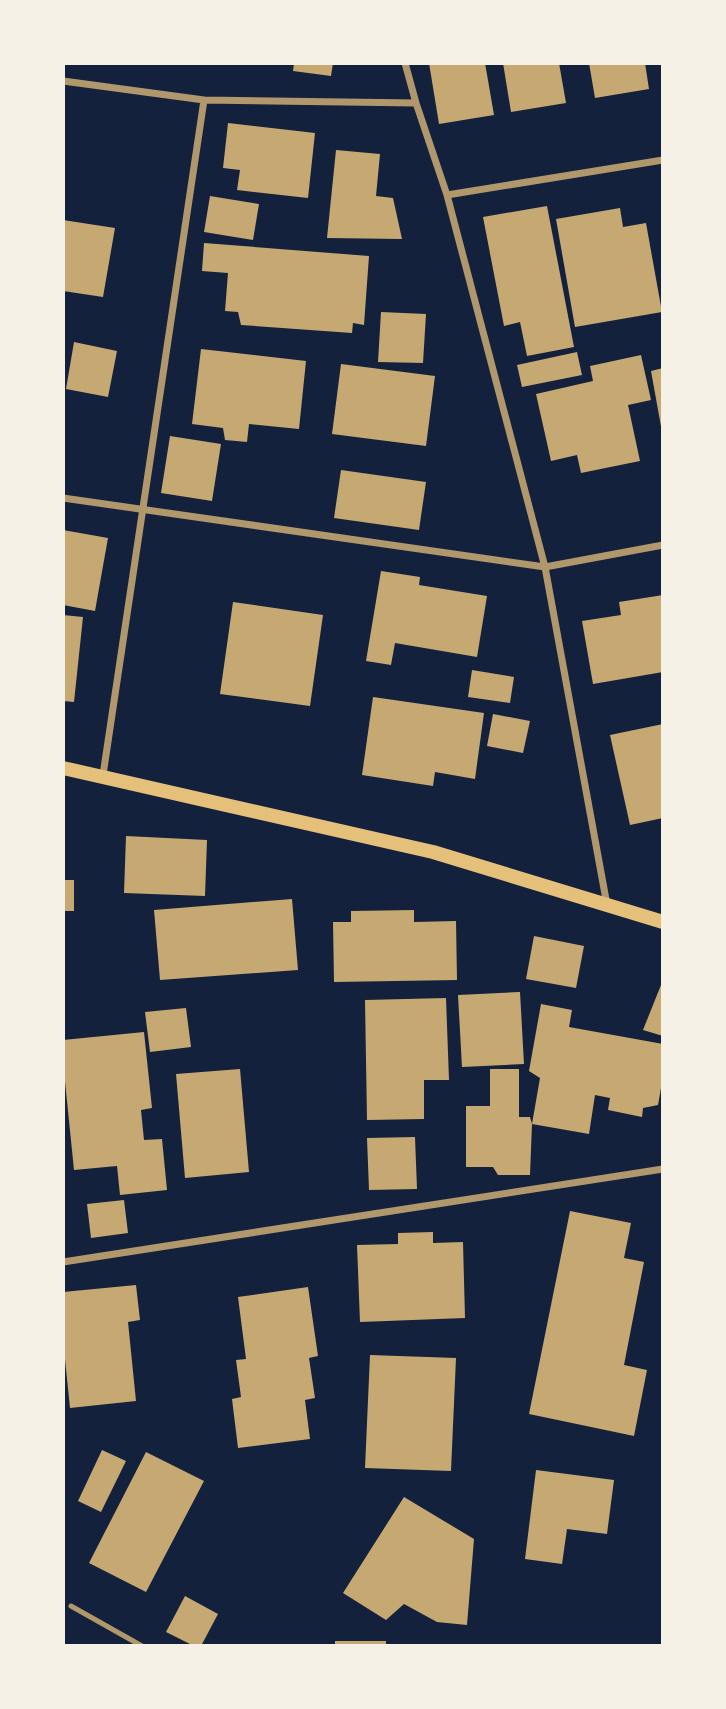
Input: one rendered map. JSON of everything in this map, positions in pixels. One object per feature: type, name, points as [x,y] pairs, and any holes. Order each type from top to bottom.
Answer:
[{"type":"main road","points":[[63,768],[433,852],[663,922]]},
{"type":"street","points":[[405,63],[447,195],[545,567],[607,906]]},
{"type":"street","points":[[63,81],[204,100],[416,103]]},
{"type":"street","points":[[103,775],[204,100]]},
{"type":"street","points":[[447,195],[663,160]]},
{"type":"street","points":[[63,498],[545,567],[663,545]]},
{"type":"street","points":[[63,1262],[663,1169]]},
{"type":"lane","points":[[71,1606],[142,1646]]},
{"type":"building","points":[[294,63],[333,63],[331,76],[293,71]]},
{"type":"building","points":[[429,63],[485,63],[494,115],[439,124]]},
{"type":"building","points":[[503,63],[559,63],[566,103],[511,112]]},
{"type":"building","points":[[589,63],[645,63],[649,89],[595,98]]},
{"type":"building","points":[[228,123],[315,133],[308,198],[237,190],[240,170],[223,168]]},
{"type":"building","points":[[336,150],[380,154],[376,196],[393,198],[402,239],[327,238]]},
{"type":"building","points":[[210,196],[259,204],[253,240],[204,232]]},
{"type":"building","points":[[547,206],[574,347],[527,356],[520,322],[504,326],[483,217]]},
{"type":"building","points":[[620,208],[623,227],[646,223],[662,312],[575,327],[556,219]]},
{"type":"building","points":[[63,220],[115,228],[103,297],[63,291]]},
{"type":"building","points":[[204,243],[369,256],[364,325],[353,323],[352,333],[241,325],[238,312],[225,311],[228,273],[202,271]]},
{"type":"building","points":[[381,312],[426,314],[423,363],[378,362]]},
{"type":"building","points":[[74,342],[117,351],[108,397],[66,389]]},
{"type":"building","points":[[201,349],[306,361],[299,429],[249,424],[247,442],[225,440],[223,428],[192,424]]},
{"type":"building","points":[[577,352],[582,375],[522,387],[517,365]]},
{"type":"building","points":[[641,355],[651,400],[628,405],[640,461],[581,473],[577,455],[551,461],[536,394],[593,381],[590,366]]},
{"type":"building","points":[[341,364],[435,376],[426,446],[332,434]]},
{"type":"building","points":[[663,368],[663,432],[662,432],[651,371]]},
{"type":"building","points":[[170,436],[221,444],[212,501],[161,493]]},
{"type":"building","points":[[341,470],[426,482],[419,530],[334,518]]},
{"type":"building","points":[[63,530],[108,538],[95,611],[63,605]]},
{"type":"building","points":[[381,571],[420,577],[419,585],[487,596],[477,657],[395,643],[391,665],[366,661]]},
{"type":"building","points":[[663,595],[663,672],[593,684],[582,621],[621,615],[619,602]]},
{"type":"building","points":[[233,602],[323,615],[310,706],[220,694]]},
{"type":"building","points":[[63,615],[83,617],[74,702],[63,701]]},
{"type":"building","points":[[472,670],[514,677],[510,703],[468,697]]},
{"type":"building","points":[[373,697],[484,713],[475,779],[435,772],[433,786],[362,775]]},
{"type":"building","points":[[493,714],[530,721],[523,753],[487,746]]},
{"type":"building","points":[[663,724],[663,818],[630,825],[610,735]]},
{"type":"building","points":[[126,836],[207,840],[205,896],[124,893]]},
{"type":"building","points":[[63,880],[74,880],[74,911],[63,911]]},
{"type":"building","points":[[292,899],[298,970],[160,980],[154,910]]},
{"type":"building","points":[[414,910],[414,922],[456,921],[457,980],[334,982],[333,922],[351,922],[351,911]]},
{"type":"building","points":[[534,936],[584,946],[576,988],[526,979]]},
{"type":"building","points":[[663,980],[663,1036],[643,1030]]},
{"type":"building","points":[[520,992],[524,1064],[462,1067],[458,995]]},
{"type":"building","points":[[446,998],[449,1080],[424,1080],[424,1119],[367,1120],[365,1000]]},
{"type":"building","points":[[541,1004],[572,1010],[569,1027],[663,1044],[663,1077],[658,1105],[643,1108],[642,1117],[608,1110],[610,1098],[595,1095],[589,1134],[532,1124],[540,1078],[529,1071]]},
{"type":"building","points":[[186,1008],[191,1047],[150,1052],[145,1012]]},
{"type":"building","points":[[144,1032],[152,1108],[141,1110],[144,1140],[162,1139],[167,1190],[120,1195],[117,1166],[74,1170],[63,1040]]},
{"type":"building","points":[[240,1069],[249,1172],[185,1178],[176,1074]]},
{"type":"building","points":[[490,1069],[519,1069],[519,1117],[530,1117],[530,1175],[498,1175],[493,1167],[466,1167],[466,1106],[490,1106]]},
{"type":"building","points":[[415,1137],[417,1189],[369,1190],[367,1138]]},
{"type":"building","points":[[124,1200],[128,1233],[91,1238],[87,1204]]},
{"type":"building","points":[[570,1211],[631,1223],[624,1258],[644,1262],[624,1365],[647,1370],[634,1436],[529,1414]]},
{"type":"building","points":[[433,1232],[433,1243],[463,1242],[465,1318],[360,1322],[357,1245],[398,1244],[398,1233]]},
{"type":"building","points":[[136,1285],[140,1320],[128,1322],[136,1401],[70,1408],[63,1340],[63,1292]]},
{"type":"building","points":[[308,1287],[318,1356],[309,1358],[315,1398],[305,1400],[310,1439],[238,1448],[232,1399],[241,1397],[236,1360],[246,1359],[238,1297]]},
{"type":"building","points":[[370,1355],[456,1358],[451,1471],[365,1468]]},
{"type":"building","points":[[102,1450],[126,1461],[101,1512],[78,1501]]},
{"type":"building","points":[[146,1452],[204,1481],[146,1592],[89,1563]]},
{"type":"building","points":[[536,1470],[614,1480],[607,1534],[567,1529],[562,1564],[525,1559]]},
{"type":"building","points":[[404,1497],[474,1539],[467,1625],[437,1622],[404,1604],[386,1620],[343,1593]]},
{"type":"building","points":[[185,1596],[218,1614],[201,1646],[194,1646],[166,1632]]},
{"type":"building","points":[[335,1641],[386,1641],[386,1646],[335,1646]]}]
